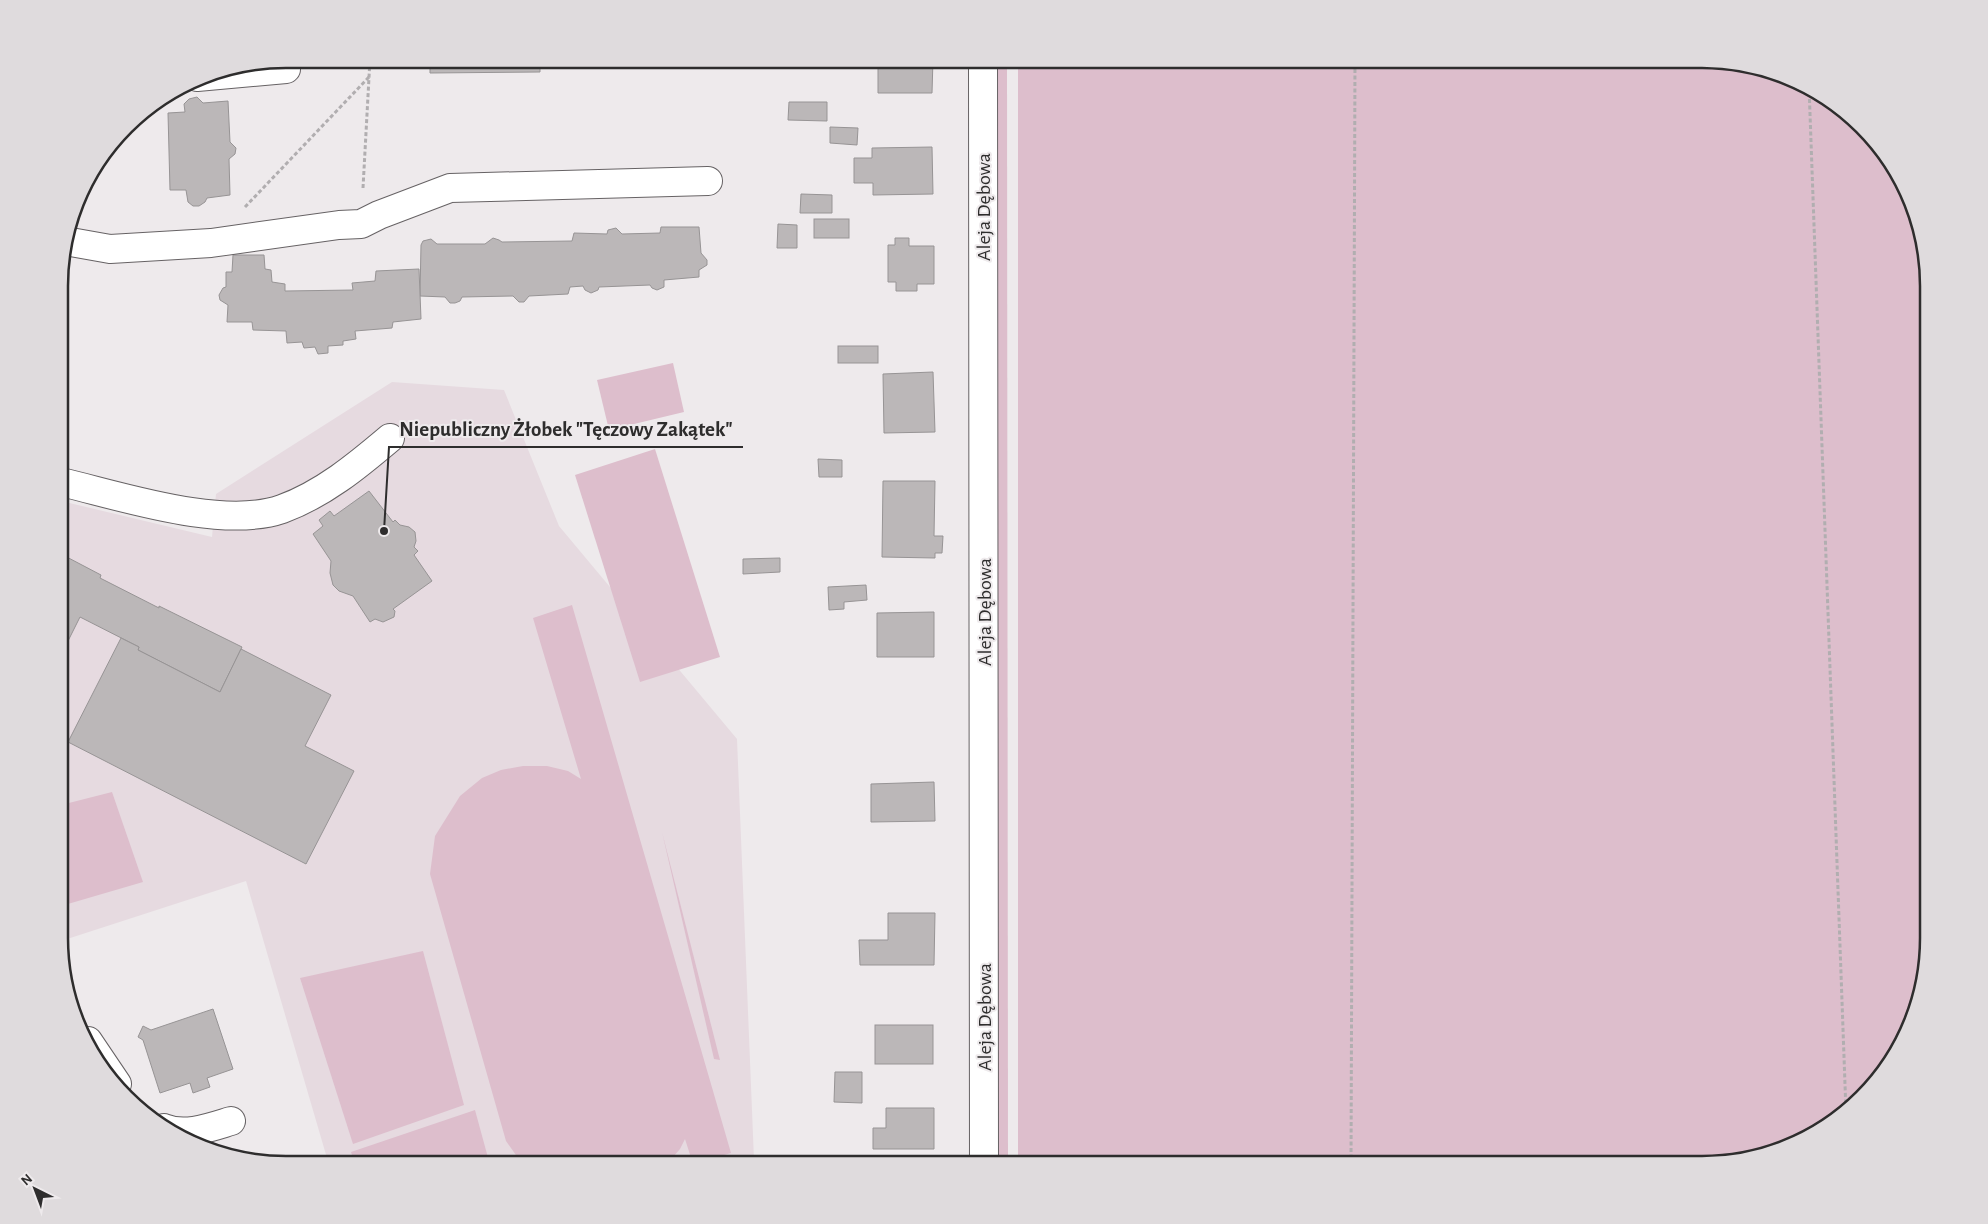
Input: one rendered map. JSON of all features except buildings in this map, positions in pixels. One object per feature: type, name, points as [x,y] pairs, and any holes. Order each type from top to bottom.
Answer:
[{"type":"street","name":"Aleja Dębowa","points":[[983,68],[984,1156]]},
{"type":"street","points":[[236,73],[286,69]]},
{"type":"street","points":[[72,243],[110,249],[211,242],[339,225],[361,224],[379,215],[450,188],[708,181]]},
{"type":"street","points":[[68,484],[162,506],[216,515],[249,515],[281,509],[314,494],[353,469],[390,438]]},
{"type":"street","points":[[183,1131],[200,1130],[231,1121]]},
{"type":"path","points":[[286,69],[295,68]]},
{"type":"path","points":[[361,224],[370,68]]},
{"type":"path","points":[[1351,1156],[1355,68]]},
{"type":"path","points":[[211,242],[369,77]]},
{"type":"path","points":[[1809,96],[1846,1102]]},
{"type":"shaded area","points":[[995,68],[1007,68],[1008,1156],[996,1156]]},
{"type":"shaded area","points":[[1018,68],[1717,68],[1731,69],[1773,79],[1799,90],[1824,104],[1857,131],[1884,164],[1891,176],[1909,215],[1919,257],[1920,271],[1920,953],[1919,967],[1909,1009],[1898,1035],[1884,1060],[1857,1093],[1824,1120],[1799,1134],[1773,1145],[1731,1155],[1018,1156]]},
{"type":"shaded area","points":[[673,363],[684,412],[609,430],[597,380]]},
{"type":"shaded area","points":[[392,382],[504,390],[559,526],[737,739],[754,1156],[326,1156],[246,881],[68,939],[68,503],[212,537],[216,494]]},
{"type":"shaded area","points":[[655,449],[720,657],[640,682],[575,475]]},
{"type":"shaded area","points":[[572,605],[731,1153],[721,1156],[690,1156],[685,1139],[674,1156],[517,1156],[506,1141],[430,874],[435,836],[460,796],[482,778],[501,770],[523,766],[547,766],[568,771],[581,779],[533,618]]},
{"type":"shaded area","points":[[112,792],[143,882],[68,904],[68,803]]},
{"type":"shaded area","points":[[662,832],[720,1060],[714,1059]]},
{"type":"shaded area","points":[[423,951],[464,1105],[353,1144],[300,978]]},
{"type":"shaded area","points":[[475,1110],[488,1156],[352,1156],[351,1152]]},
{"type":"place","name":"Niepubliczny Żłobek \"Tęczowy Zakątek\"","points":[[384,531]]}]
